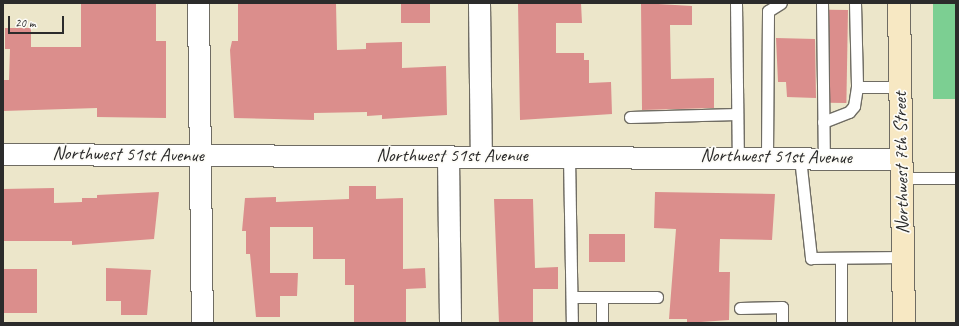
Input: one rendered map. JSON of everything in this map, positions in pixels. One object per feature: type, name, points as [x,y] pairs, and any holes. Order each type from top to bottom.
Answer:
[{"type":"main road","name":"Northwest 7th Street","points":[[899,3],[904,323]]},
{"type":"street","points":[[198,3],[202,323]]},
{"type":"street","points":[[479,3],[481,156]]},
{"type":"street","name":"Northwest 51st Avenue","points":[[3,154],[767,156],[824,158],[901,169]]},
{"type":"street","points":[[448,156],[450,323]]},
{"type":"lane","points":[[736,3],[738,156]]},
{"type":"lane","points":[[767,156],[768,11],[781,3]]},
{"type":"lane","points":[[822,3],[824,158]]},
{"type":"lane","points":[[823,122],[849,112],[854,106],[857,87],[856,3]]},
{"type":"lane","points":[[857,87],[901,87]]},
{"type":"lane","points":[[630,117],[737,114]]},
{"type":"lane","points":[[568,156],[572,323]]},
{"type":"lane","points":[[800,158],[811,258],[903,257]]},
{"type":"lane","points":[[901,169],[956,178]]},
{"type":"lane","points":[[841,258],[841,323]]},
{"type":"lane","points":[[572,297],[657,298]]},
{"type":"lane","points":[[602,298],[602,323]]},
{"type":"lane","points":[[740,308],[782,307],[782,323]]},
{"type":"green space","points":[[933,3],[956,3],[956,99],[933,99]]},
{"type":"building","points":[[81,3],[156,3],[156,41],[166,41],[166,118],[97,117],[97,108],[3,111],[3,80],[9,80],[10,49],[5,49],[5,28],[31,28],[31,47],[81,47]]},
{"type":"building","points":[[238,3],[336,3],[337,50],[366,49],[366,43],[402,42],[402,68],[446,66],[447,115],[382,119],[382,115],[367,116],[367,112],[314,113],[314,120],[234,118],[230,50],[232,41],[238,41]]},
{"type":"building","points":[[401,3],[430,3],[430,23],[401,23]]},
{"type":"building","points":[[518,3],[581,3],[582,23],[556,23],[556,53],[584,53],[584,60],[589,60],[589,83],[611,82],[612,114],[520,120]]},
{"type":"building","points":[[641,3],[692,6],[692,25],[670,25],[671,79],[714,78],[714,108],[642,110]]},
{"type":"building","points":[[829,10],[848,10],[846,103],[827,103]]},
{"type":"building","points":[[776,38],[815,39],[816,98],[787,97],[786,82],[778,82]]},
{"type":"building","points":[[349,186],[376,186],[376,199],[403,198],[403,269],[425,268],[426,288],[406,289],[406,323],[354,323],[354,285],[345,285],[345,259],[313,259],[313,227],[270,227],[270,273],[298,273],[297,296],[280,296],[280,317],[256,317],[250,254],[246,254],[246,231],[242,231],[245,198],[276,197],[276,202],[349,199]]},
{"type":"building","points":[[54,188],[54,203],[82,202],[82,198],[97,198],[97,195],[159,192],[154,239],[72,245],[72,241],[3,241],[3,189]]},
{"type":"building","points":[[655,192],[775,194],[772,240],[720,239],[719,272],[730,272],[729,320],[687,323],[687,319],[669,319],[676,229],[654,228]]},
{"type":"building","points":[[494,199],[533,199],[535,268],[558,267],[558,289],[533,289],[533,323],[499,323]]},
{"type":"building","points":[[589,234],[625,234],[625,262],[589,262]]},
{"type":"building","points":[[106,268],[151,270],[147,315],[121,315],[121,301],[106,301]]},
{"type":"building","points":[[3,269],[37,269],[37,313],[3,313]]}]
